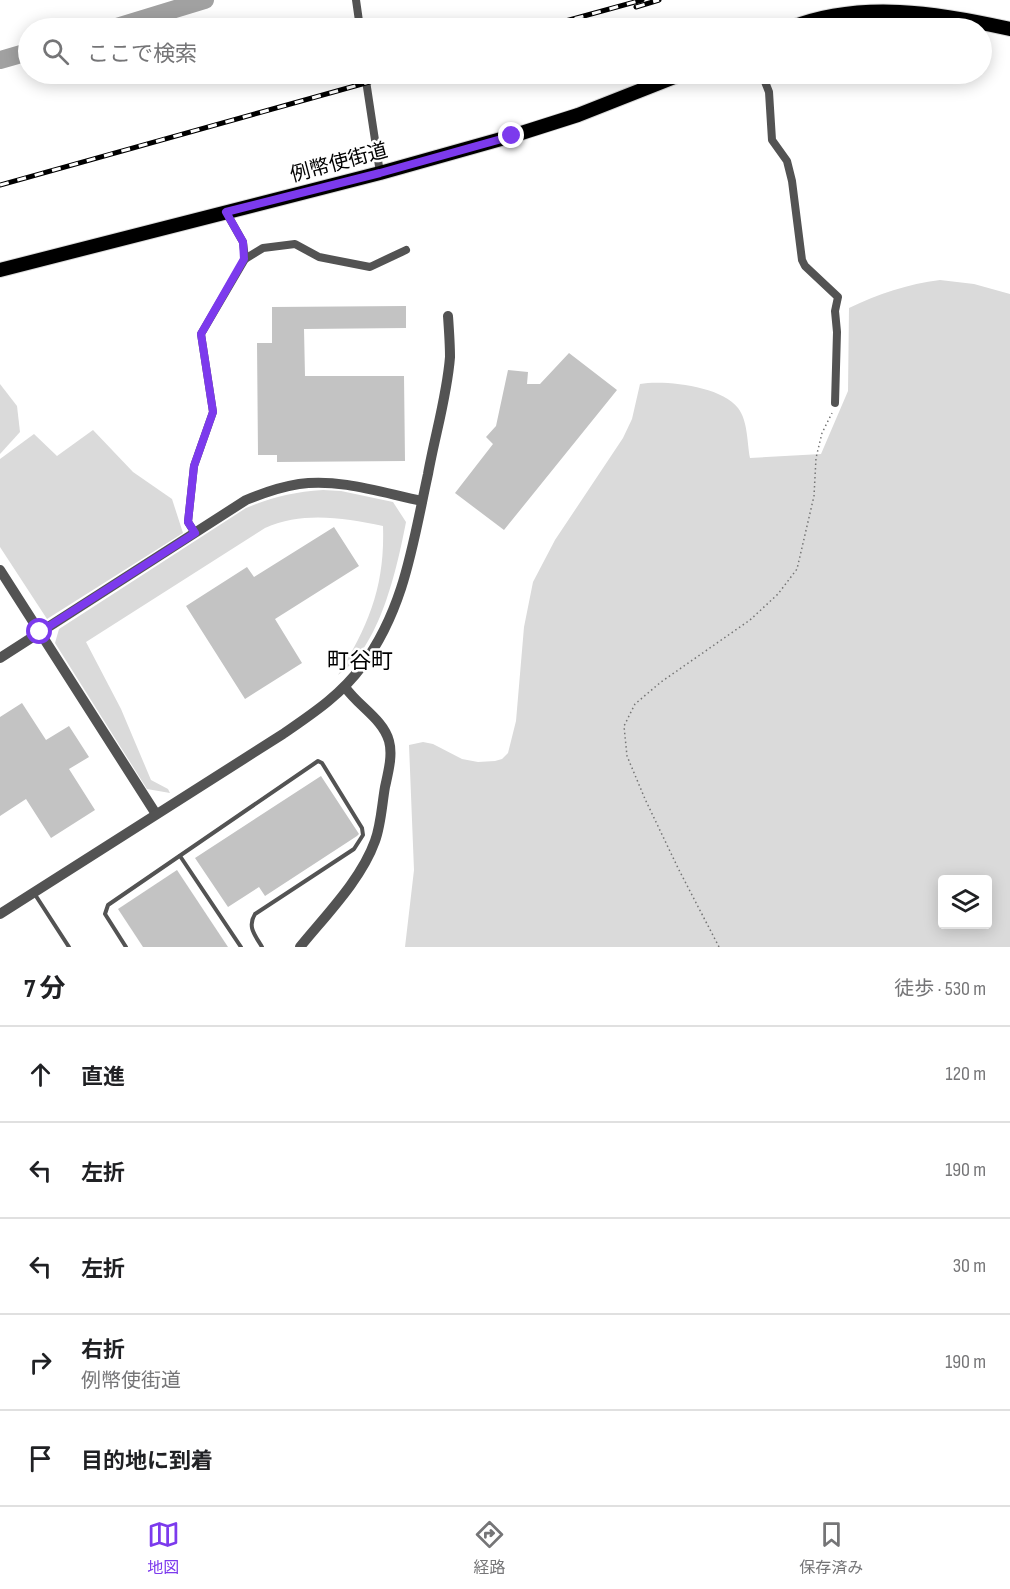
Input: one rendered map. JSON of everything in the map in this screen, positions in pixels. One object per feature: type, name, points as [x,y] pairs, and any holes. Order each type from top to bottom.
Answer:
[{"type":"main road","points":[[826,18],[900,12],[952,18]]},
{"type":"main road","points":[[992,26],[1010,29]]},
{"type":"main road","name":"例幣使街道","points":[[0,270],[380,173],[578,115],[657,84]]},
{"type":"street","points":[[356,0],[359,18]]},
{"type":"street","points":[[367,84],[380,173]]},
{"type":"street","points":[[766,84],[769,92],[772,140],[787,161],[802,260],[805,266],[838,297],[835,311],[837,332],[835,404]]},
{"type":"street","points":[[226,212],[243,242],[244,259]]},
{"type":"street","points":[[195,533],[188,522],[194,466],[213,412],[201,334],[244,259],[263,248],[295,244],[319,257],[370,267],[406,250]]},
{"type":"street","points":[[0,914],[324,706],[345,687],[377,645],[399,598],[413,549],[447,377],[450,356],[448,316]]},
{"type":"street","points":[[0,658],[246,500],[268,491],[301,483],[319,482],[422,501]]},
{"type":"street","points":[[0,570],[156,814]]},
{"type":"street","points":[[300,947],[341,899],[368,856],[375,840],[386,783],[390,753],[389,742],[384,730],[345,687]]},
{"type":"lane","points":[[126,947],[105,914],[108,905],[318,760],[362,828],[363,835],[354,849],[255,914],[250,921],[251,928],[262,947]]},
{"type":"lane","points":[[180,856],[241,947]]},
{"type":"lane","points":[[34,892],[69,947]]},
{"type":"path","points":[[719,947],[640,788],[627,756],[624,726],[635,704],[662,682],[750,620],[778,594],[797,569],[814,496],[816,458],[822,433],[835,404]]},
{"type":"shaded area","points":[[940,280],[974,284],[1010,294],[1010,947],[405,947],[414,870],[409,745],[423,742],[433,744],[462,759],[478,762],[502,759],[508,753],[516,721],[524,627],[533,582],[555,540],[623,438],[632,419],[640,384],[663,383],[692,386],[719,394],[730,400],[744,419],[750,458],[821,454],[848,391],[849,308],[893,290]]},
{"type":"shaded area","points":[[0,384],[17,406],[20,432],[0,454]]},
{"type":"shaded area","points":[[93,430],[133,472],[172,499],[183,533],[47,619],[0,547],[0,459],[34,434],[57,456]]},
{"type":"shaded area","points":[[323,490],[341,491],[393,502],[406,522],[392,584],[376,627],[353,663],[338,675],[358,639],[373,604],[381,568],[383,526],[338,519],[309,518],[294,519],[265,528],[86,642],[121,709],[151,780],[168,789],[170,793],[147,789],[55,643],[59,629],[246,508],[283,496]]},
{"type":"building","points":[[406,306],[406,328],[304,329],[305,376],[404,376],[405,461],[277,462],[277,455],[258,455],[257,343],[272,343],[272,307]]},
{"type":"building","points":[[569,353],[617,390],[504,530],[455,493],[493,444],[486,437],[496,426],[508,370],[528,372],[527,384],[540,384]]},
{"type":"building","points":[[334,527],[359,566],[275,619],[302,663],[245,699],[186,606],[247,567],[254,577]]},
{"type":"building","points":[[22,703],[46,740],[69,726],[89,757],[69,769],[95,810],[51,838],[26,799],[0,816],[0,717]]},
{"type":"building","points":[[321,776],[359,834],[265,896],[259,887],[228,907],[195,858]]},
{"type":"building","points":[[177,870],[228,947],[143,947],[118,909]]},
{"type":"waterway","points":[[146,18],[205,0]]},
{"type":"waterway","points":[[0,60],[18,55]]},
{"type":"railway","points":[[576,18],[642,0]]},
{"type":"railway","points":[[636,7],[659,0]]},
{"type":"railway","points":[[0,185],[362,84]]},
{"type":"district","name":"町谷町","points":[[360,661]]},
{"type":"route","points":[[40,632],[195,533],[188,522],[194,466],[213,412],[201,334],[244,259],[243,242],[226,212],[380,173],[512,136]]}]
